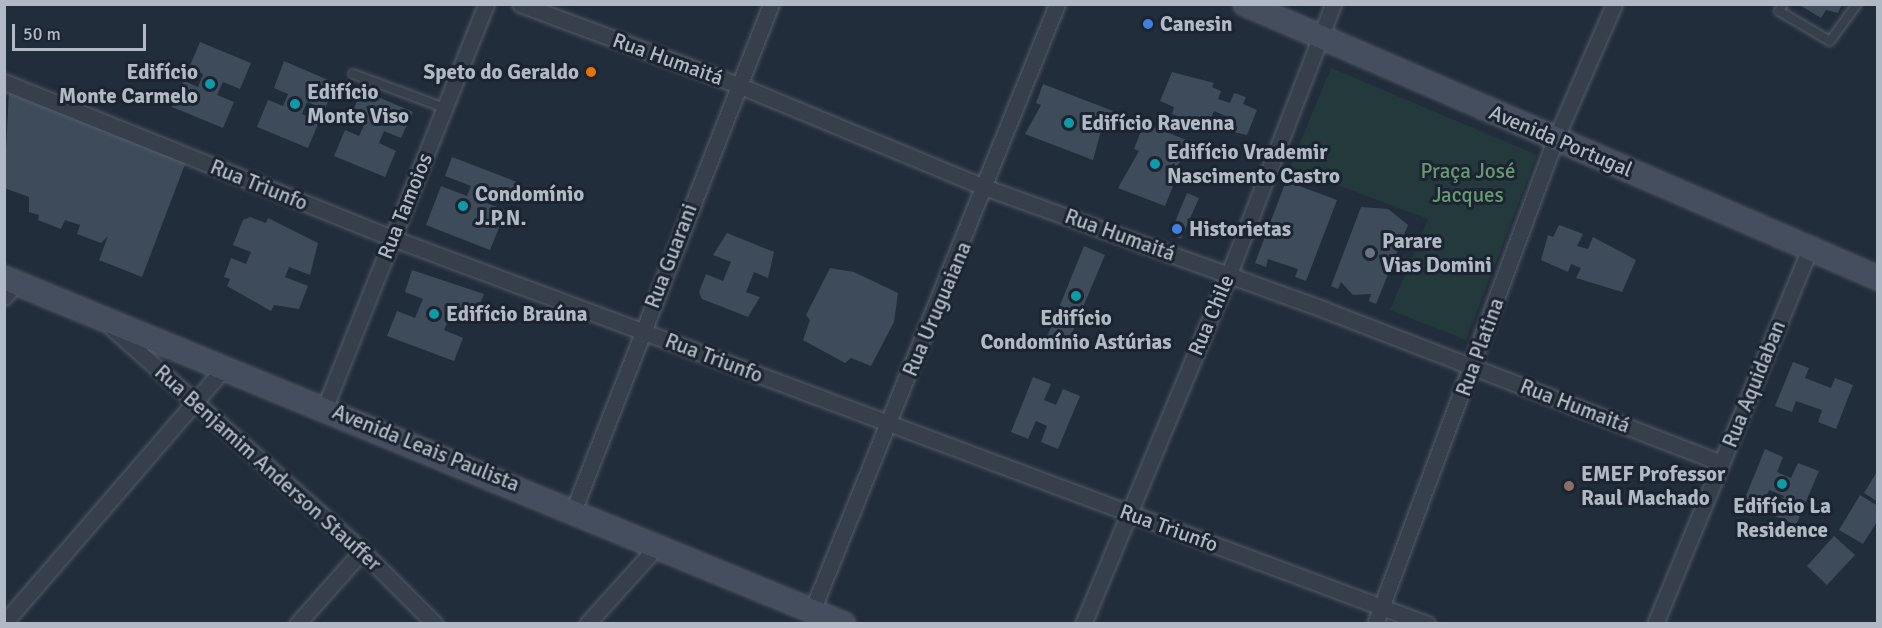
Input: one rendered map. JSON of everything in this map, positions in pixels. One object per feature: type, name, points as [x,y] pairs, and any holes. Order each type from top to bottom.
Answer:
[{"type":"street","name":"Rua Tamoios","points":[[326,407],[486,4]]},
{"type":"street","name":"Rua Humaitá","points":[[520,4],[738,85],[987,188],[1229,274],[1474,366],[1721,463]]},
{"type":"street","name":"Rua Guarani","points":[[574,509],[641,331],[771,4]]},
{"type":"street","name":"Rua Uruguaiana","points":[[812,610],[987,188],[1057,4]]},
{"type":"street","name":"Avenida Portugal","points":[[1245,4],[1555,140],[1811,245],[1878,278]]},
{"type":"street","name":"Rua Chile","points":[[1083,624],[1127,512],[1229,274],[1334,4]]},
{"type":"street","name":"Rua Platina","points":[[1375,624],[1474,366],[1555,140],[1614,4]]},
{"type":"street","name":"Rua Triunfo","points":[[4,82],[392,238],[1426,624]]},
{"type":"street","name":"Rua Aquidaban","points":[[1655,624],[1811,245]]},
{"type":"street","name":"Avenida Leais Paulista","points":[[8,286],[99,315],[226,366],[659,544],[844,624]]},
{"type":"street","name":"Rua Benjamim Anderson Stauffer","points":[[99,315],[362,551],[435,624]]},
{"type":"street","points":[[4,623],[226,366]]},
{"type":"street","points":[[587,624],[659,544]]},
{"type":"street","points":[[297,624],[362,551]]},
{"type":"lane","points":[[1783,4],[1779,11],[1830,41],[1857,4]]},
{"type":"lane","points":[[353,74],[445,108]]},
{"type":"green space","name":"Praça José Jacques","points":[[1331,68],[1537,155],[1466,340],[1390,310],[1428,219],[1290,167]]},
{"type":"building","points":[[1798,4],[1842,4],[1838,13],[1826,10],[1821,18]]},
{"type":"building","name":"Edifício Monte Carmelo","points":[[200,42],[251,63],[240,89],[223,82],[217,95],[234,102],[223,128],[172,107],[184,81],[198,87],[203,74],[189,68]]},
{"type":"building","name":"Edifício Monte Viso","points":[[284,61],[335,83],[325,109],[307,102],[302,114],[319,122],[308,148],[257,127],[268,100],[283,106],[288,94],[274,88]]},
{"type":"building","points":[[1172,72],[1214,83],[1212,87],[1221,91],[1218,99],[1230,103],[1234,93],[1246,97],[1243,104],[1257,110],[1247,135],[1223,130],[1228,117],[1214,111],[1209,123],[1198,118],[1196,123],[1172,114],[1174,107],[1160,101]]},
{"type":"building","name":"Edifício Ravenna","points":[[1043,84],[1113,111],[1106,129],[1102,127],[1093,160],[1025,134],[1041,105],[1036,103]]},
{"type":"building","points":[[362,90],[413,112],[401,138],[384,131],[379,143],[396,151],[385,177],[334,156],[345,130],[359,136],[365,123],[350,117]]},
{"type":"building","points":[[9,91],[187,159],[142,277],[99,260],[108,236],[101,243],[77,234],[80,225],[65,220],[61,229],[38,220],[39,215],[29,212],[29,197],[4,188]]},
{"type":"building","name":"Edifício Vrademir Nascimento Castro","points":[[1144,123],[1191,142],[1170,179],[1175,181],[1165,206],[1118,188],[1139,151],[1134,149]]},
{"type":"building","name":"Condomínio J.P.N.","points":[[452,157],[517,182],[509,201],[484,191],[480,201],[506,210],[490,250],[426,225],[441,186],[467,196],[471,186],[445,176]]},
{"type":"building","points":[[1286,181],[1337,200],[1306,281],[1295,277],[1298,269],[1268,259],[1266,267],[1255,263]]},
{"type":"building","points":[[1187,193],[1199,198],[1181,239],[1170,234]]},
{"type":"building","name":"Parare Vias Domini","points":[[1361,207],[1388,209],[1408,225],[1376,304],[1369,301],[1371,294],[1353,295],[1341,282],[1338,289],[1331,286]]},
{"type":"building","points":[[250,217],[266,223],[268,218],[318,243],[310,275],[289,267],[285,277],[308,286],[299,309],[274,305],[271,311],[227,286],[230,279],[224,277],[231,258],[246,264],[251,252],[233,245],[243,220]]},
{"type":"building","points":[[1559,225],[1583,234],[1577,246],[1588,249],[1593,237],[1636,260],[1622,292],[1576,278],[1581,268],[1571,264],[1568,272],[1541,260],[1548,235],[1553,237]]},
{"type":"building","points":[[727,233],[774,252],[768,278],[754,272],[746,292],[760,297],[748,317],[702,299],[699,292],[706,274],[723,281],[731,262],[713,255]]},
{"type":"building","name":"Edifício Condomínio Astúrias","points":[[1084,246],[1105,255],[1067,345],[1047,337]]},
{"type":"building","points":[[830,268],[854,272],[898,293],[894,322],[871,366],[851,358],[845,363],[803,340],[810,320],[806,315]]},
{"type":"building","name":"Edifício Braúna","points":[[412,270],[484,294],[475,316],[454,308],[444,330],[463,338],[454,361],[387,336],[397,311],[415,318],[423,299],[405,292]]},
{"type":"building","points":[[1793,362],[1809,368],[1805,378],[1831,388],[1835,378],[1853,385],[1836,429],[1818,422],[1822,410],[1796,401],[1792,412],[1775,406]]},
{"type":"building","points":[[1033,377],[1051,384],[1044,400],[1056,405],[1063,389],[1080,396],[1058,449],[1041,442],[1047,426],[1036,421],[1028,439],[1011,432]]},
{"type":"building","name":"Edifício La Residence","points":[[1765,449],[1783,457],[1777,472],[1791,478],[1798,463],[1819,471],[1796,525],[1775,516],[1784,496],[1769,490],[1761,510],[1743,503]]},
{"type":"building","points":[[1878,470],[1878,502],[1864,493]]},
{"type":"building","points":[[1860,495],[1878,506],[1878,520],[1863,544],[1839,530]]},
{"type":"building","points":[[1834,536],[1855,555],[1827,585],[1807,566]]},
{"type":"place","name":"Canesin","points":[[1148,24]]},
{"type":"place","name":"Speto do Geraldo","points":[[591,72]]},
{"type":"place","name":"Edifício Monte Carmelo","points":[[210,84]]},
{"type":"place","name":"Edifício Monte Viso","points":[[295,104]]},
{"type":"place","name":"Edifício Ravenna","points":[[1069,123]]},
{"type":"place","name":"Edifício Vrademir Nascimento Castro","points":[[1155,164]]},
{"type":"place","name":"Condomínio J.P.N.","points":[[463,206]]},
{"type":"place","name":"Historietas","points":[[1177,229]]},
{"type":"place","name":"Parare Vias Domini","points":[[1370,253]]},
{"type":"place","name":"Edifício Condomínio Astúrias","points":[[1076,296]]},
{"type":"place","name":"Edifício Braúna","points":[[434,314]]},
{"type":"place","name":"Edifício La Residence","points":[[1782,484]]},
{"type":"place","name":"EMEF Professor Raul Machado","points":[[1569,486]]}]
